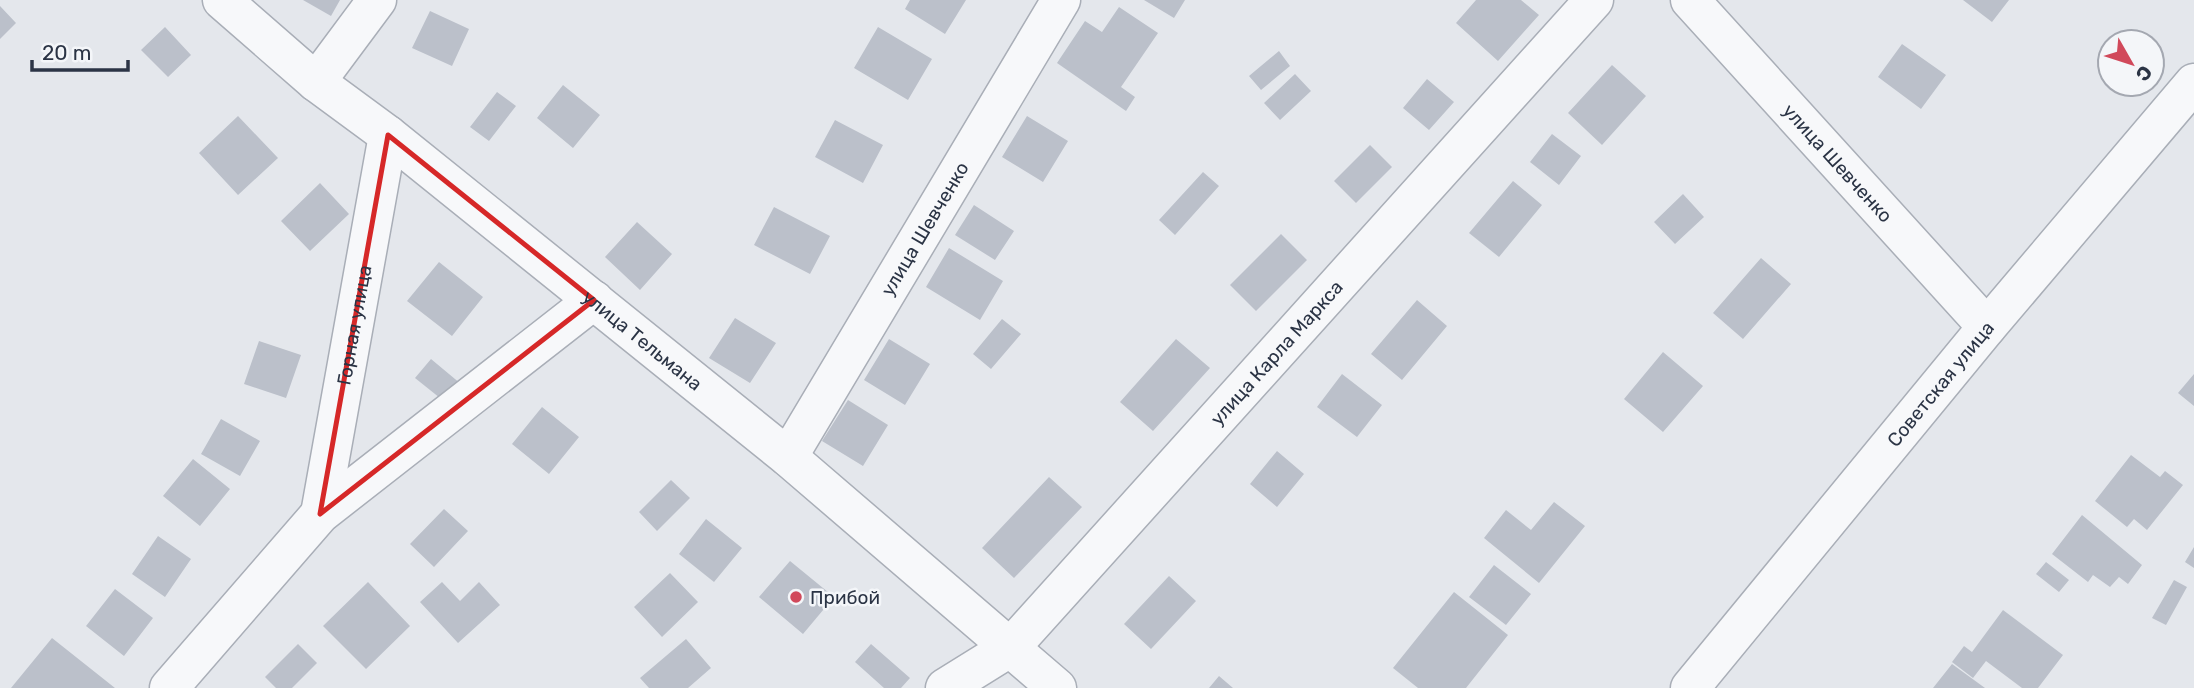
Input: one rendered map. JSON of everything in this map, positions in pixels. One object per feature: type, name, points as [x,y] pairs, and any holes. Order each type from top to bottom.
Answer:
[{"type":"street","name":"улица Тельмана","points":[[222,0],[316,82],[388,135],[788,457],[1057,688]]},
{"type":"street","points":[[316,82],[377,0]]},
{"type":"street","name":"улица Шевченко","points":[[788,457],[1061,0]]},
{"type":"street","name":"улица Карла Маркса","points":[[946,688],[1012,647],[1594,0]]},
{"type":"street","name":"улица Шевченко","points":[[1690,0],[1987,327]]},
{"type":"street","name":"Советская улица","points":[[1690,688],[1987,327],[2194,83]]},
{"type":"street","name":"Горная улица","points":[[320,514],[388,135]]},
{"type":"street","points":[[169,688],[320,514],[594,300]]},
{"type":"highlighted area","points":[[388,135],[594,300],[320,514]]},
{"type":"building","points":[[303,0],[340,0],[331,16]]},
{"type":"building","points":[[910,0],[966,0],[945,34],[905,9]]},
{"type":"building","points":[[1144,0],[1185,0],[1174,18]]},
{"type":"building","points":[[1476,0],[1521,0],[1539,15],[1498,61],[1456,23]]},
{"type":"building","points":[[1963,0],[2009,0],[1992,22]]},
{"type":"building","points":[[0,6],[16,23],[0,39]]},
{"type":"building","points":[[1119,7],[1158,33],[1121,87],[1135,97],[1126,111],[1057,63],[1085,21],[1102,32]]},
{"type":"building","points":[[430,11],[469,29],[452,66],[412,48]]},
{"type":"building","points":[[165,27],[191,55],[168,77],[141,50]]},
{"type":"building","points":[[878,27],[932,59],[908,100],[854,68]]},
{"type":"building","points":[[1902,44],[1946,75],[1921,109],[1878,77]]},
{"type":"building","points":[[1279,51],[1290,66],[1261,90],[1249,76]]},
{"type":"building","points":[[1612,65],[1646,96],[1602,145],[1568,113]]},
{"type":"building","points":[[1295,74],[1311,91],[1280,120],[1264,103]]},
{"type":"building","points":[[1427,79],[1454,102],[1429,130],[1403,108]]},
{"type":"building","points":[[563,85],[600,115],[573,148],[537,118]]},
{"type":"building","points":[[497,92],[516,106],[489,141],[470,127]]},
{"type":"building","points":[[238,116],[278,158],[238,195],[199,153]]},
{"type":"building","points":[[1027,116],[1068,141],[1043,182],[1002,157]]},
{"type":"building","points":[[835,120],[883,145],[863,183],[815,157]]},
{"type":"building","points":[[1552,134],[1581,156],[1559,185],[1530,162]]},
{"type":"building","points":[[1370,145],[1392,167],[1356,203],[1334,181]]},
{"type":"building","points":[[1203,172],[1219,186],[1175,235],[1159,220]]},
{"type":"building","points":[[1513,181],[1542,205],[1499,257],[1469,233]]},
{"type":"building","points":[[320,183],[349,214],[310,251],[281,221]]},
{"type":"building","points":[[1683,194],[1704,217],[1675,244],[1654,222]]},
{"type":"building","points":[[974,205],[1014,231],[995,260],[955,235]]},
{"type":"building","points":[[774,207],[830,236],[810,274],[754,245]]},
{"type":"building","points":[[637,222],[672,254],[640,290],[605,257]]},
{"type":"building","points":[[1281,234],[1307,260],[1256,311],[1230,285]]},
{"type":"building","points":[[949,248],[1003,281],[980,320],[926,287]]},
{"type":"building","points":[[1761,258],[1791,284],[1743,339],[1713,313]]},
{"type":"building","points":[[439,262],[483,297],[452,336],[407,301]]},
{"type":"building","points":[[1417,300],[1447,326],[1402,380],[1371,354]]},
{"type":"building","points":[[735,318],[776,343],[750,383],[709,358]]},
{"type":"building","points":[[1002,319],[1021,334],[991,369],[973,354]]},
{"type":"building","points":[[889,339],[930,364],[905,405],[864,380]]},
{"type":"building","points":[[1176,339],[1210,368],[1153,431],[1120,402]]},
{"type":"building","points":[[259,341],[301,355],[286,398],[244,384]]},
{"type":"building","points":[[1663,352],[1703,386],[1663,432],[1624,399]]},
{"type":"building","points":[[431,359],[461,384],[445,402],[415,378]]},
{"type":"building","points":[[1342,374],[1382,405],[1357,437],[1317,407]]},
{"type":"building","points":[[2194,374],[2194,406],[2178,393]]},
{"type":"building","points":[[848,400],[888,425],[863,466],[822,441]]},
{"type":"building","points":[[542,407],[579,437],[549,474],[512,444]]},
{"type":"building","points":[[221,419],[260,441],[240,476],[201,454]]},
{"type":"building","points":[[1277,451],[1304,474],[1277,507],[1250,484]]},
{"type":"building","points":[[2131,455],[2160,477],[2165,471],[2183,485],[2147,530],[2134,519],[2127,527],[2095,501]]},
{"type":"building","points":[[193,459],[230,489],[200,526],[163,496]]},
{"type":"building","points":[[1049,477],[1082,507],[1014,578],[982,548]]},
{"type":"building","points":[[671,480],[690,498],[657,531],[639,512]]},
{"type":"building","points":[[1554,502],[1585,526],[1539,583],[1484,538],[1506,510],[1531,530]]},
{"type":"building","points":[[444,509],[468,531],[434,567],[410,544]]},
{"type":"building","points":[[2082,515],[2142,565],[2128,584],[2119,577],[2110,587],[2093,575],[2088,582],[2052,554]]},
{"type":"building","points":[[706,519],[742,548],[714,582],[679,554]]},
{"type":"building","points":[[158,536],[191,559],[165,597],[132,574]]},
{"type":"building","points":[[2194,547],[2194,568],[2185,562]]},
{"type":"building","name":"Прибой","points":[[790,561],[834,597],[803,634],[759,597]]},
{"type":"building","points":[[2046,562],[2069,580],[2059,592],[2036,574]]},
{"type":"building","points":[[1494,565],[1531,594],[1506,625],[1469,597]]},
{"type":"building","points":[[670,573],[698,602],[662,637],[634,607]]},
{"type":"building","points":[[1169,576],[1196,601],[1151,649],[1124,624]]},
{"type":"building","points":[[2174,580],[2187,587],[2166,625],[2152,618]]},
{"type":"building","points":[[368,582],[410,626],[366,669],[323,626]]},
{"type":"building","points":[[442,582],[460,601],[479,582],[500,605],[458,643],[420,602]]},
{"type":"building","points":[[115,589],[153,618],[124,656],[86,626]]},
{"type":"building","points":[[1454,592],[1508,635],[1466,688],[1418,688],[1393,668]]},
{"type":"building","points":[[2003,610],[2063,655],[2038,688],[2022,688],[1986,661],[1973,678],[1952,662],[1964,646],[1972,652]]},
{"type":"building","points":[[52,638],[115,688],[11,688]]},
{"type":"building","points":[[686,639],[711,668],[688,688],[649,688],[640,678]]},
{"type":"building","points":[[298,644],[317,663],[292,688],[276,688],[265,677]]},
{"type":"building","points":[[871,644],[910,678],[901,688],[884,688],[855,662]]},
{"type":"building","points":[[1952,664],[1985,688],[1933,688]]},
{"type":"building","points":[[1219,676],[1233,688],[1209,688]]},
{"type":"place","name":"Прибой","points":[[796,597]]}]
